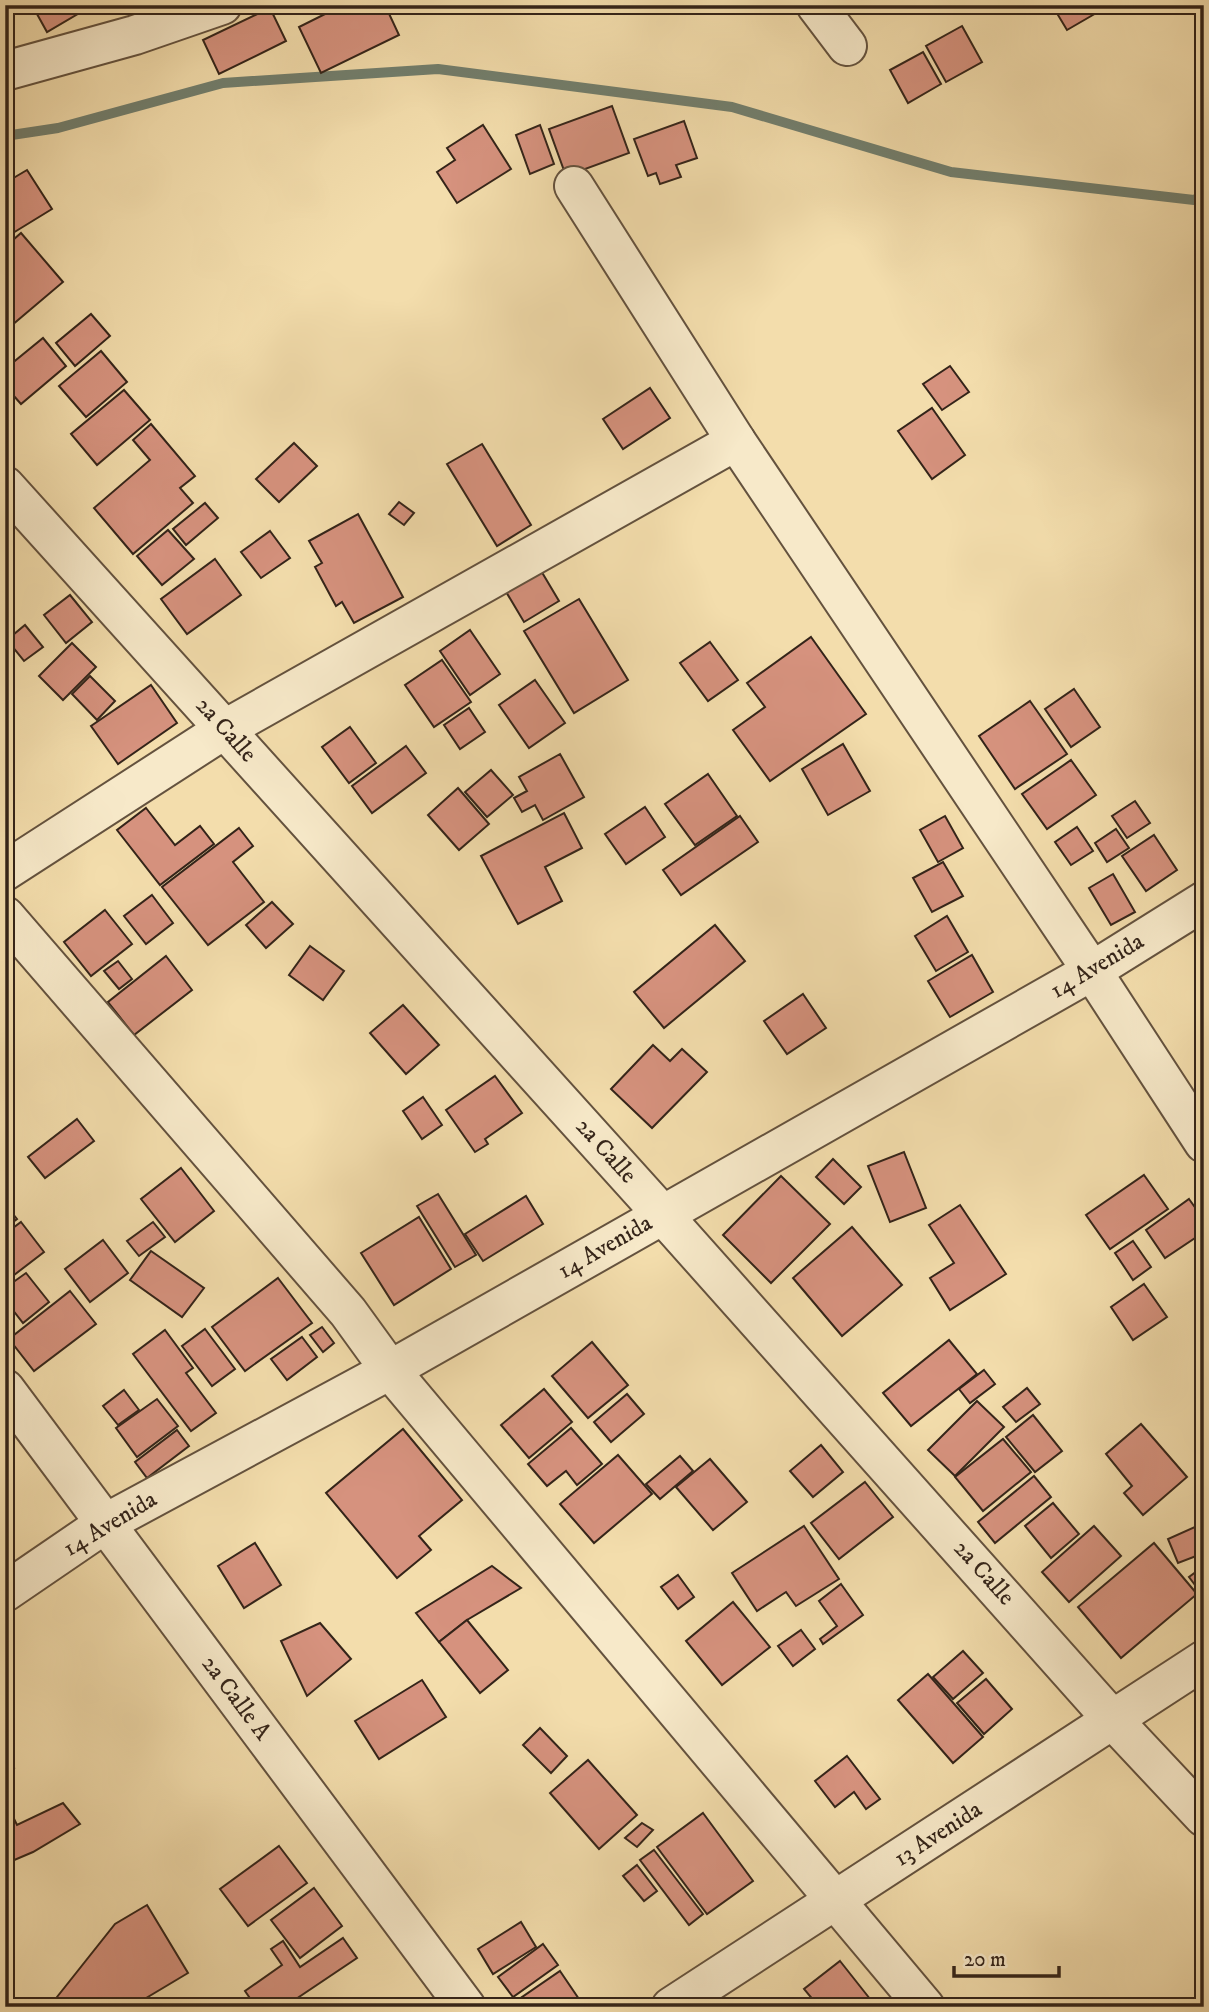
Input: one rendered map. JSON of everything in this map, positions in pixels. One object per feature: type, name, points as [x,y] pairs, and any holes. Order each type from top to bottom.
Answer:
[{"type":"street","points":[[5,71],[135,35],[222,5]]},
{"type":"street","points":[[816,5],[848,46]]},
{"type":"street","points":[[574,186],[736,441],[1092,971],[1204,1143]]},
{"type":"street","points":[[5,871],[225,729],[736,441]]},
{"type":"street","name":"2a Calle","points":[[5,486],[1204,1817]]},
{"type":"street","name":"14 Avenida","points":[[5,1592],[106,1523],[390,1370],[1092,971],[1204,901]]},
{"type":"street","points":[[5,916],[348,1311],[390,1370],[925,2007]]},
{"type":"street","name":"2a Calle A","points":[[5,1389],[466,2007]]},
{"type":"street","name":"13 Avenida","points":[[671,2007],[1204,1660]]},
{"type":"building","points":[[32,5],[93,5],[47,32]]},
{"type":"building","points":[[343,5],[385,5],[399,35],[321,73],[299,27]]},
{"type":"building","points":[[1052,5],[1110,5],[1067,30]]},
{"type":"building","points":[[270,8],[286,41],[219,74],[203,40]]},
{"type":"building","points":[[962,26],[982,62],[946,82],[926,46]]},
{"type":"building","points":[[923,52],[941,84],[908,103],[890,70]]},
{"type":"building","points":[[612,106],[629,153],[566,176],[549,129]]},
{"type":"building","points":[[684,121],[697,158],[676,165],[681,177],[660,184],[656,173],[648,176],[634,139]]},
{"type":"building","points":[[483,125],[511,169],[457,203],[437,172],[455,160],[447,148]]},
{"type":"building","points":[[540,125],[554,164],[530,174],[516,135]]},
{"type":"building","points":[[27,170],[52,209],[8,236],[5,232],[5,183]]},
{"type":"building","points":[[21,233],[63,282],[5,331],[5,247]]},
{"type":"building","points":[[91,314],[110,336],[75,366],[56,343]]},
{"type":"building","points":[[43,338],[66,366],[21,404],[5,386],[5,369]]},
{"type":"building","points":[[101,351],[127,382],[86,417],[59,386]]},
{"type":"building","points":[[950,366],[969,392],[942,410],[923,384]]},
{"type":"building","points":[[650,388],[670,418],[623,449],[603,419]]},
{"type":"building","points":[[124,390],[150,420],[97,465],[71,434]]},
{"type":"building","points":[[932,408],[965,455],[932,479],[898,431]]},
{"type":"building","points":[[151,424],[195,476],[180,488],[193,503],[133,554],[94,508],[150,460],[133,440]]},
{"type":"building","points":[[294,443],[317,466],[279,502],[256,479]]},
{"type":"building","points":[[482,444],[531,525],[497,546],[447,464]]},
{"type":"building","points":[[399,502],[414,513],[404,525],[389,514]]},
{"type":"building","points":[[205,503],[218,518],[186,545],[173,529]]},
{"type":"building","points":[[358,514],[403,597],[354,623],[342,602],[336,606],[315,567],[322,563],[309,541]]},
{"type":"building","points":[[168,530],[194,559],[162,585],[137,556]]},
{"type":"building","points":[[270,531],[290,558],[261,578],[241,552]]},
{"type":"building","points":[[215,559],[241,595],[187,634],[161,599]]},
{"type":"building","points":[[540,569],[559,601],[524,622],[505,590]]},
{"type":"building","points":[[70,595],[92,622],[66,643],[44,615]]},
{"type":"building","points":[[579,599],[628,680],[574,713],[524,631]]},
{"type":"building","points":[[25,625],[43,647],[24,661],[7,640]]},
{"type":"building","points":[[470,630],[500,674],[470,695],[440,651]]},
{"type":"building","points":[[811,637],[866,714],[770,781],[733,730],[765,707],[747,683]]},
{"type":"building","points":[[710,642],[738,680],[708,701],[680,663]]},
{"type":"building","points":[[72,643],[96,667],[63,700],[39,676]]},
{"type":"building","points":[[442,660],[471,702],[434,727],[405,685]]},
{"type":"building","points":[[90,676],[115,701],[97,720],[72,694]]},
{"type":"building","points":[[535,680],[565,723],[529,748],[499,705]]},
{"type":"building","points":[[151,685],[177,723],[118,764],[91,726]]},
{"type":"building","points":[[1074,689],[1100,727],[1071,747],[1045,709]]},
{"type":"building","points":[[1030,701],[1067,754],[1015,789],[979,736]]},
{"type":"building","points":[[469,708],[485,732],[460,749],[444,725]]},
{"type":"building","points":[[350,727],[376,763],[349,783],[322,747]]},
{"type":"building","points":[[843,744],[870,791],[828,815],[802,769]]},
{"type":"building","points":[[406,746],[426,773],[372,813],[352,786]]},
{"type":"building","points":[[560,754],[584,797],[543,820],[535,805],[522,812],[514,798],[527,791],[519,777]]},
{"type":"building","points":[[1071,760],[1096,795],[1047,829],[1022,794]]},
{"type":"building","points":[[491,770],[513,795],[487,817],[465,792]]},
{"type":"building","points":[[708,774],[737,816],[695,845],[665,804]]},
{"type":"building","points":[[458,788],[489,824],[459,850],[428,815]]},
{"type":"building","points":[[1135,801],[1150,823],[1127,838],[1112,816]]},
{"type":"building","points":[[645,807],[665,837],[626,864],[605,834]]},
{"type":"building","points":[[146,808],[175,845],[200,826],[214,844],[160,885],[117,830]]},
{"type":"building","points":[[564,813],[582,848],[545,867],[562,901],[518,924],[481,856]]},
{"type":"building","points":[[740,816],[758,842],[681,895],[663,870]]},
{"type":"building","points":[[945,816],[963,848],[938,862],[920,830]]},
{"type":"building","points":[[1077,827],[1093,851],[1071,865],[1055,842]]},
{"type":"building","points":[[239,828],[253,846],[233,862],[264,902],[208,945],[162,887]]},
{"type":"building","points":[[1116,829],[1129,848],[1107,862],[1095,843]]},
{"type":"building","points":[[1154,835],[1177,870],[1146,891],[1122,856]]},
{"type":"building","points":[[943,862],[963,896],[932,912],[913,878]]},
{"type":"building","points":[[1113,874],[1135,912],[1111,925],[1089,888]]},
{"type":"building","points":[[152,895],[173,923],[146,944],[124,916]]},
{"type":"building","points":[[272,902],[293,924],[266,948],[246,925]]},
{"type":"building","points":[[105,910],[132,944],[91,976],[64,942]]},
{"type":"building","points":[[947,916],[968,952],[936,971],[915,936]]},
{"type":"building","points":[[715,925],[745,961],[664,1028],[634,992]]},
{"type":"building","points":[[310,946],[344,971],[323,1000],[289,975]]},
{"type":"building","points":[[972,955],[993,992],[950,1017],[928,981]]},
{"type":"building","points":[[166,956],[192,990],[134,1035],[108,1002]]},
{"type":"building","points":[[118,961],[132,979],[119,989],[104,971]]},
{"type":"building","points":[[803,994],[826,1028],[787,1054],[764,1021]]},
{"type":"building","points":[[403,1005],[439,1045],[406,1074],[370,1033]]},
{"type":"building","points":[[653,1045],[670,1061],[682,1049],[707,1072],[652,1128],[611,1089]]},
{"type":"building","points":[[495,1076],[522,1113],[485,1139],[488,1144],[475,1152],[446,1110]]},
{"type":"building","points":[[423,1097],[442,1125],[422,1139],[403,1111]]},
{"type":"building","points":[[77,1119],[94,1141],[45,1178],[28,1157]]},
{"type":"building","points":[[904,1152],[926,1208],[890,1222],[868,1166]]},
{"type":"building","points":[[833,1159],[861,1187],[844,1204],[816,1177]]},
{"type":"building","points":[[181,1168],[214,1211],[175,1242],[141,1199]]},
{"type":"building","points":[[1144,1175],[1168,1209],[1110,1249],[1086,1215]]},
{"type":"building","points":[[781,1176],[830,1224],[771,1283],[723,1235]]},
{"type":"building","points":[[438,1194],[476,1255],[455,1267],[417,1206]]},
{"type":"building","points":[[526,1196],[543,1224],[483,1261],[465,1234]]},
{"type":"building","points":[[1189,1199],[1204,1220],[1204,1232],[1165,1258],[1146,1230]]},
{"type":"building","points":[[5,1204],[17,1219],[5,1228]]},
{"type":"building","points":[[960,1205],[1006,1274],[950,1310],[930,1278],[954,1263],[929,1225]]},
{"type":"building","points":[[419,1217],[451,1269],[394,1305],[361,1253]]},
{"type":"building","points":[[21,1222],[44,1252],[5,1282],[5,1234]]},
{"type":"building","points":[[153,1222],[165,1237],[139,1256],[127,1241]]},
{"type":"building","points":[[852,1227],[902,1285],[842,1336],[793,1278]]},
{"type":"building","points":[[103,1240],[128,1273],[90,1302],[65,1269]]},
{"type":"building","points":[[1133,1241],[1151,1267],[1133,1280],[1115,1253]]},
{"type":"building","points":[[151,1251],[204,1288],[182,1317],[130,1280]]},
{"type":"building","points":[[26,1273],[49,1302],[23,1323],[5,1300],[5,1288]]},
{"type":"building","points":[[278,1278],[312,1323],[245,1371],[212,1327]]},
{"type":"building","points":[[1144,1284],[1167,1317],[1133,1340],[1111,1307]]},
{"type":"building","points":[[70,1291],[96,1324],[34,1371],[9,1339]]},
{"type":"building","points":[[322,1327],[334,1343],[323,1352],[310,1335]]},
{"type":"building","points":[[205,1329],[235,1369],[212,1386],[182,1346]]},
{"type":"building","points":[[165,1330],[193,1368],[186,1373],[216,1413],[191,1431],[133,1354]]},
{"type":"building","points":[[302,1337],[317,1357],[287,1380],[271,1359]]},
{"type":"building","points":[[949,1340],[977,1374],[911,1426],[883,1393]]},
{"type":"building","points":[[592,1342],[628,1385],[588,1418],[552,1376]]},
{"type":"building","points":[[984,1370],[995,1384],[970,1403],[959,1389]]},
{"type":"building","points":[[1027,1388],[1040,1404],[1016,1422],[1003,1407]]},
{"type":"building","points":[[544,1389],[572,1422],[529,1458],[501,1425]]},
{"type":"building","points":[[124,1390],[139,1410],[118,1425],[103,1406]]},
{"type":"building","points":[[627,1394],[644,1414],[611,1442],[594,1422]]},
{"type":"building","points":[[157,1399],[178,1426],[137,1457],[116,1428]]},
{"type":"building","points":[[977,1401],[1004,1427],[955,1476],[928,1450]]},
{"type":"building","points":[[1033,1415],[1062,1451],[1035,1472],[1006,1437]]},
{"type":"building","points":[[1141,1424],[1187,1477],[1143,1515],[1124,1493],[1132,1486],[1106,1454]]},
{"type":"building","points":[[571,1428],[602,1464],[577,1485],[566,1471],[547,1486],[528,1464]]},
{"type":"building","points":[[403,1429],[462,1500],[419,1536],[431,1550],[397,1578],[326,1493]]},
{"type":"building","points":[[177,1430],[189,1446],[147,1478],[135,1462]]},
{"type":"building","points":[[1003,1439],[1031,1472],[983,1511],[955,1477]]},
{"type":"building","points":[[821,1445],[843,1472],[813,1497],[790,1471]]},
{"type":"building","points":[[618,1455],[652,1494],[594,1543],[560,1504]]},
{"type":"building","points":[[680,1456],[693,1471],[660,1499],[646,1484]]},
{"type":"building","points":[[710,1459],[747,1502],[713,1530],[676,1487]]},
{"type":"building","points":[[1034,1476],[1051,1497],[995,1543],[978,1522]]},
{"type":"building","points":[[865,1482],[893,1517],[839,1559],[811,1523]]},
{"type":"building","points":[[1053,1503],[1079,1534],[1051,1558],[1025,1526]]},
{"type":"building","points":[[804,1526],[839,1579],[796,1606],[786,1592],[757,1611],[732,1573]]},
{"type":"building","points":[[1094,1526],[1121,1556],[1069,1602],[1042,1572]]},
{"type":"building","points":[[1197,1526],[1204,1541],[1204,1553],[1178,1563],[1168,1539]]},
{"type":"building","points":[[255,1543],[281,1585],[244,1608],[218,1566]]},
{"type":"building","points":[[1154,1543],[1197,1594],[1121,1658],[1078,1607]]},
{"type":"building","points":[[492,1566],[521,1588],[467,1620],[439,1642],[416,1613]]},
{"type":"building","points":[[1204,1566],[1204,1597],[1189,1577]]},
{"type":"building","points":[[678,1575],[694,1597],[678,1609],[661,1587]]},
{"type":"building","points":[[841,1584],[863,1615],[823,1644],[820,1639],[837,1626],[819,1601]]},
{"type":"building","points":[[733,1602],[770,1647],[722,1685],[686,1641]]},
{"type":"building","points":[[467,1620],[508,1670],[480,1693],[439,1642]]},
{"type":"building","points":[[320,1623],[351,1659],[307,1696],[281,1641]]},
{"type":"building","points":[[801,1630],[815,1649],[793,1666],[778,1646]]},
{"type":"building","points":[[963,1651],[983,1673],[953,1699],[933,1677]]},
{"type":"building","points":[[928,1674],[983,1737],[953,1763],[898,1700]]},
{"type":"building","points":[[986,1679],[1012,1709],[984,1734],[957,1703]]},
{"type":"building","points":[[422,1680],[446,1717],[379,1759],[355,1721]]},
{"type":"building","points":[[540,1728],[567,1756],[551,1773],[523,1745]]},
{"type":"building","points":[[5,1754],[14,1768],[5,1773]]},
{"type":"building","points":[[847,1756],[880,1799],[866,1809],[854,1792],[835,1807],[815,1781]]},
{"type":"building","points":[[588,1760],[637,1815],[599,1849],[550,1793]]},
{"type":"building","points":[[5,1800],[17,1825],[63,1803],[80,1824],[33,1852],[5,1864]]},
{"type":"building","points":[[703,1813],[753,1881],[707,1914],[657,1847]]},
{"type":"building","points":[[642,1823],[653,1830],[637,1847],[625,1838]]},
{"type":"building","points":[[279,1846],[307,1883],[248,1926],[220,1889]]},
{"type":"building","points":[[654,1850],[703,1914],[689,1925],[640,1860]]},
{"type":"building","points":[[637,1865],[657,1891],[644,1901],[623,1876]]},
{"type":"building","points":[[314,1888],[342,1926],[300,1958],[271,1920]]},
{"type":"building","points":[[147,1905],[188,1973],[131,2007],[63,2007],[57,1997],[115,1924]]},
{"type":"building","points":[[521,1922],[536,1947],[493,1974],[478,1949]]},
{"type":"building","points":[[343,1938],[357,1958],[284,2007],[256,2007],[245,1991],[282,1965],[271,1949],[283,1941],[300,1967]]},
{"type":"building","points":[[543,1944],[558,1965],[513,1997],[498,1977]]},
{"type":"building","points":[[840,1961],[874,2004],[870,2007],[819,2007],[804,1989]]},
{"type":"building","points":[[560,1971],[583,2005],[513,2007],[512,2004]]},
{"type":"waterway","points":[[5,136],[58,128],[223,83],[438,69],[732,107],[951,172],[1194,200],[1204,196]]}]
